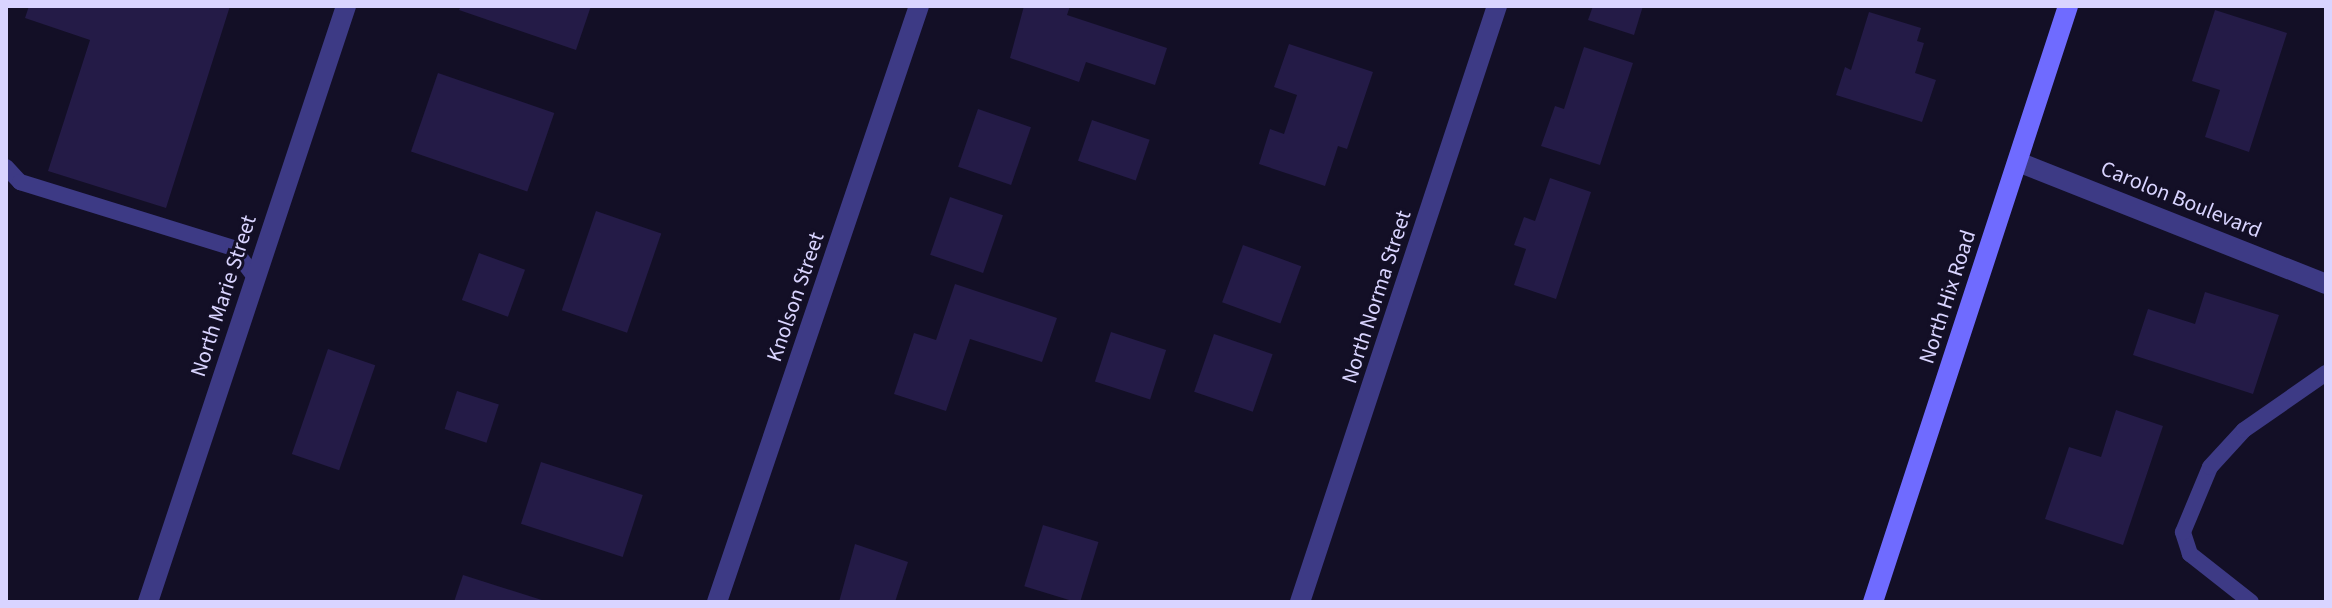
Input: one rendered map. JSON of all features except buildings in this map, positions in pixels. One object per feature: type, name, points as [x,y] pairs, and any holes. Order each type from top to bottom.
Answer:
[{"type":"street","name":"North Marie Street","points":[[148,602],[346,6]]},
{"type":"street","name":"Knolson Street","points":[[717,602],[919,6]]},
{"type":"street","name":"North Norma Street","points":[[1300,602],[1497,6]]},
{"type":"street","name":"North Hix Road","points":[[1873,602],[2068,6]]},
{"type":"street","name":"Carolon Boulevard","points":[[2018,162],[2326,284]]},
{"type":"lane","points":[[6,167],[20,182],[233,248],[255,277]]},
{"type":"lane","points":[[2251,602],[2190,554],[2183,532],[2210,467],[2244,430],[2326,373]]}]
